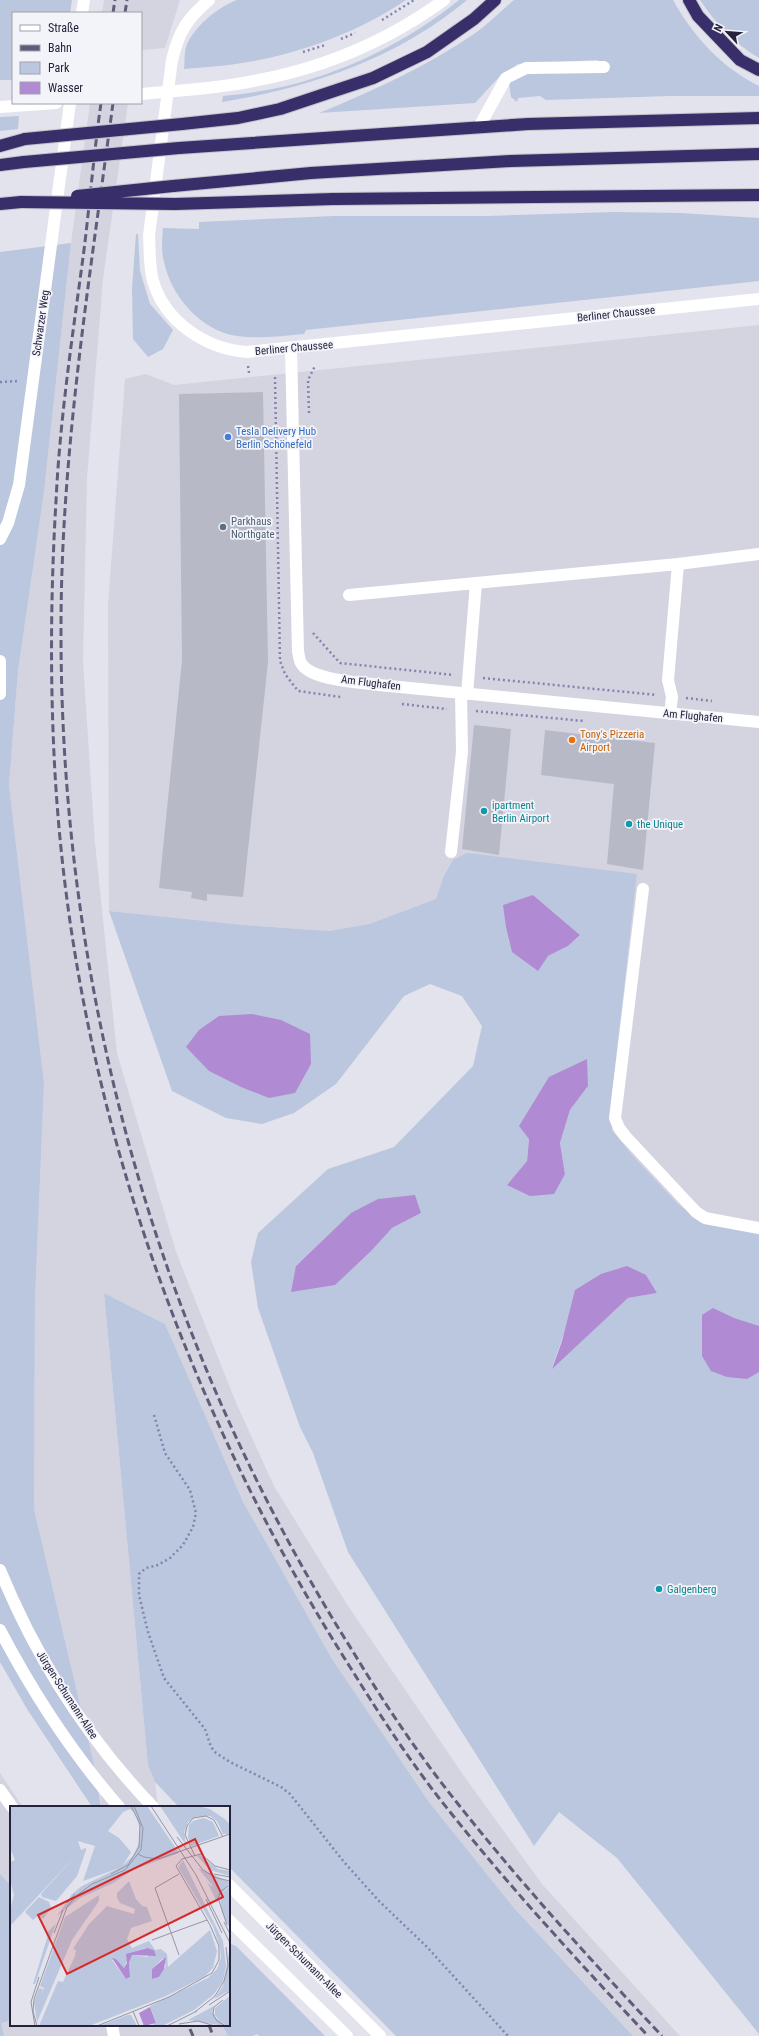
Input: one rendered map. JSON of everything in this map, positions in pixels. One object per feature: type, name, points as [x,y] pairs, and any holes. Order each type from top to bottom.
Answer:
[{"type":"highway","points":[[0,146],[25,139],[238,118],[280,109],[373,78],[427,52],[474,19],[495,0]]},
{"type":"highway","points":[[689,0],[698,16],[740,60],[759,70]]},
{"type":"highway","points":[[0,165],[178,148],[479,127],[528,124],[759,118]]},
{"type":"highway","points":[[0,204],[311,173],[481,163],[759,154]]},
{"type":"highway","points":[[20,202],[175,204],[333,199],[759,195]]},
{"type":"street","points":[[82,12],[84,0]]},
{"type":"street","name":"Berliner Chaussee","points":[[209,0],[191,16],[176,43],[172,60],[149,235],[150,262],[154,282],[160,298],[170,314],[191,333],[217,345],[237,351],[291,348],[759,299]]},
{"type":"street","points":[[142,94],[216,87],[284,76],[326,62],[375,42],[444,0]]},
{"type":"street","points":[[479,127],[506,78],[526,68],[604,66]]},
{"type":"street","points":[[0,107],[47,104]]},
{"type":"street","name":"Schwarzer Weg","points":[[0,539],[8,523],[20,485],[70,104]]},
{"type":"street","name":"Am Flughafen","points":[[291,348],[298,651],[301,664],[309,672],[319,676],[379,685],[759,722]]},
{"type":"street","points":[[349,595],[678,564],[759,554]]},
{"type":"street","points":[[670,714],[672,697],[668,680],[678,564]]},
{"type":"street","points":[[451,852],[462,752],[461,710],[469,677],[476,583]]},
{"type":"street","points":[[0,661],[0,694]]},
{"type":"street","points":[[643,889],[615,1118],[619,1128],[626,1137],[696,1212],[705,1218],[759,1228]]},
{"type":"street","name":"Jürgen-Schumann-Allee","points":[[0,1570],[41,1657],[62,1691],[89,1731],[110,1758],[152,1806]]},
{"type":"street","points":[[0,1630],[14,1658],[63,1736],[100,1786],[118,1806]]},
{"type":"street","points":[[0,1790],[11,1806]]},
{"type":"street","name":"Jürgen-Schumann-Allee","points":[[230,1886],[380,2036]]},
{"type":"street","name":"Jürgen-Schumann-Allee","points":[[230,1921],[347,2036]]},
{"type":"street","points":[[112,2026],[114,2036]]},
{"type":"path","points":[[379,22],[414,0]]},
{"type":"path","points":[[339,40],[359,31]]},
{"type":"path","points":[[298,54],[332,43]]},
{"type":"path","points":[[309,420],[308,380],[314,366]]},
{"type":"path","points":[[275,371],[280,661],[285,674],[298,691],[343,697]]},
{"type":"path","points":[[312,625],[312,633],[340,663],[719,702]]},
{"type":"path","points":[[398,703],[588,722]]},
{"type":"path","points":[[154,1415],[165,1453],[190,1490],[196,1513],[193,1527],[183,1545],[170,1558],[158,1565],[146,1568],[139,1574],[139,1595],[148,1632],[164,1678],[201,1724],[211,1747],[216,1753],[230,1762],[281,1787],[290,1794],[344,1862],[379,1901],[427,1947],[508,2036]]},
{"type":"shaded area","points":[[104,0],[180,0],[165,48],[142,50],[142,12],[102,12]]},
{"type":"shaded area","points":[[90,104],[128,104],[103,279],[87,478],[83,662],[95,843],[117,1053],[176,1252],[237,1405],[274,1486],[348,1606],[464,1776],[542,1884],[680,2036],[633,2036],[514,1908],[429,1802],[332,1659],[243,1503],[165,1324],[104,1293],[148,1765],[155,1782],[158,1806],[102,1806],[94,1764],[34,1509],[35,1299],[44,1083],[9,785],[18,671],[44,492],[71,243]]},
{"type":"shaded area","points":[[759,325],[759,1234],[704,1220],[679,1205],[633,1156],[612,1130],[612,1095],[637,874],[443,878],[436,899],[369,924],[329,931],[244,925],[109,911],[108,605],[125,379],[146,374],[174,385]]},
{"type":"shaded area","points":[[0,1773],[22,1806],[10,1806],[10,2026],[223,2026],[228,2036],[0,2036]]},
{"type":"green space","points":[[0,0],[72,0],[70,12],[12,12],[12,80],[0,80]]},
{"type":"green space","points":[[237,0],[406,0],[370,22],[310,47],[248,62],[184,69],[186,47],[194,32],[200,25],[222,7]]},
{"type":"green space","points":[[459,0],[467,0],[412,38],[352,68],[288,88],[222,102],[223,96],[257,92],[302,82],[350,65],[396,43],[418,30]]},
{"type":"green space","points":[[514,0],[673,0],[699,38],[720,60],[732,70],[759,86],[759,96],[670,96],[546,100],[540,96],[518,98],[517,102],[511,97],[509,83],[532,72],[597,70],[598,60],[518,64],[500,76],[475,103],[319,113],[379,87],[437,57],[474,34]]},
{"type":"green space","points":[[700,0],[759,0],[759,58],[741,46],[726,32],[712,17]]},
{"type":"green space","points":[[19,116],[18,129],[0,131],[0,117]]},
{"type":"green space","points":[[614,212],[680,213],[759,218],[759,281],[306,330],[304,334],[270,337],[245,337],[224,333],[211,327],[190,310],[173,287],[162,254],[163,228],[199,229],[199,222],[334,216],[488,216]]},
{"type":"green space","points":[[136,234],[138,234],[140,271],[150,304],[173,330],[163,349],[148,357],[133,339],[132,289]]},
{"type":"green space","points":[[71,243],[44,492],[18,671],[9,785],[44,1083],[35,1299],[34,1509],[94,1764],[101,1806],[91,1806],[27,1709],[0,1662],[0,252]]},
{"type":"green space","points":[[467,853],[637,874],[612,1095],[612,1130],[633,1156],[679,1205],[704,1220],[759,1234],[759,2034],[617,1858],[559,1812],[534,1846],[348,1552],[313,1453],[300,1427],[258,1308],[251,1262],[258,1233],[328,1169],[394,1147],[473,1066],[482,1026],[462,996],[430,984],[404,996],[336,1084],[294,1113],[262,1124],[226,1118],[172,1091],[109,911],[244,925],[329,931],[369,924],[436,899],[443,878],[453,860]],"holes":[[[533,895],[580,935],[568,946],[548,956]],[[588,1086],[570,1110],[560,1143],[565,1174],[507,1185],[527,1161],[529,1139]],[[351,1213],[421,1213],[392,1228],[296,1266]],[[646,1275],[657,1293],[628,1298],[552,1368],[570,1316]]]},
{"type":"green space","points":[[104,1293],[165,1324],[243,1502],[332,1659],[429,1802],[514,1908],[633,2036],[396,2036],[230,1868],[230,1806],[178,1806],[155,1782],[148,1765]]},
{"type":"green space","points":[[0,1874],[10,1885],[10,2020],[1,2023],[4,2036],[0,2036]]},
{"type":"green space","points":[[230,1943],[236,1946],[325,2036],[259,2036],[257,2034],[253,2036],[228,2036],[223,2026],[230,2026]]},
{"type":"water","points":[[533,895],[580,935],[568,946],[548,956],[538,971],[512,952],[503,905]]},
{"type":"water","points":[[252,1014],[281,1020],[310,1034],[311,1064],[295,1093],[269,1098],[241,1087],[209,1071],[186,1047],[199,1030],[219,1016]]},
{"type":"water","points":[[587,1059],[588,1086],[570,1110],[560,1143],[565,1174],[554,1194],[530,1196],[507,1185],[527,1161],[529,1139],[519,1126],[549,1077]]},
{"type":"water","points":[[415,1195],[421,1213],[392,1228],[371,1251],[335,1285],[291,1292],[296,1266],[351,1213],[378,1199]]},
{"type":"water","points":[[627,1266],[646,1275],[657,1293],[628,1298],[552,1369],[562,1341],[575,1290],[601,1274]]},
{"type":"water","points":[[713,1308],[734,1318],[759,1326],[759,1372],[747,1379],[727,1377],[711,1371],[702,1356],[702,1315]]},
{"type":"building","name":"Parkhaus Northgate","points":[[263,392],[268,662],[243,897],[207,894],[207,901],[191,898],[192,892],[159,888],[182,660],[179,394]]},
{"type":"building","name":"ipartment Berlin Airport","points":[[474,725],[511,729],[499,855],[462,849]]},
{"type":"building","name":"the Unique","points":[[545,730],[655,743],[643,870],[607,864],[614,784],[541,775]]},
{"type":"railway","points":[[113,12],[115,0]]},
{"type":"railway","points":[[125,12],[127,0]]},
{"type":"railway","points":[[101,104],[84,250],[67,375],[58,470],[53,564],[52,659],[54,754],[64,875],[82,995],[109,1114],[143,1230],[184,1344],[233,1455],[288,1563],[350,1667],[393,1734],[427,1782],[489,1859],[567,1949],[648,2036]]},
{"type":"railway","points":[[113,104],[86,299],[71,430],[62,562],[61,628],[65,764],[79,898],[101,1030],[133,1160],[174,1287],[225,1412],[284,1533],[352,1650],[409,1739],[472,1822],[552,1916],[662,2036]]},
{"type":"railway","points":[[209,2026],[213,2036]]},
{"type":"railway","points":[[190,2029],[193,2036]]},
{"type":"place","name":"Tesla Delivery Hub Berlin Schönefeld","points":[[228,437]]},
{"type":"place","name":"Parkhaus Northgate","points":[[223,527]]},
{"type":"place","name":"Tony's Pizzeria Airport","points":[[572,740]]},
{"type":"place","name":"ipartment Berlin Airport","points":[[484,811]]},
{"type":"place","name":"the Unique","points":[[629,824]]},
{"type":"place","name":"Galgenberg","points":[[659,1589]]}]
